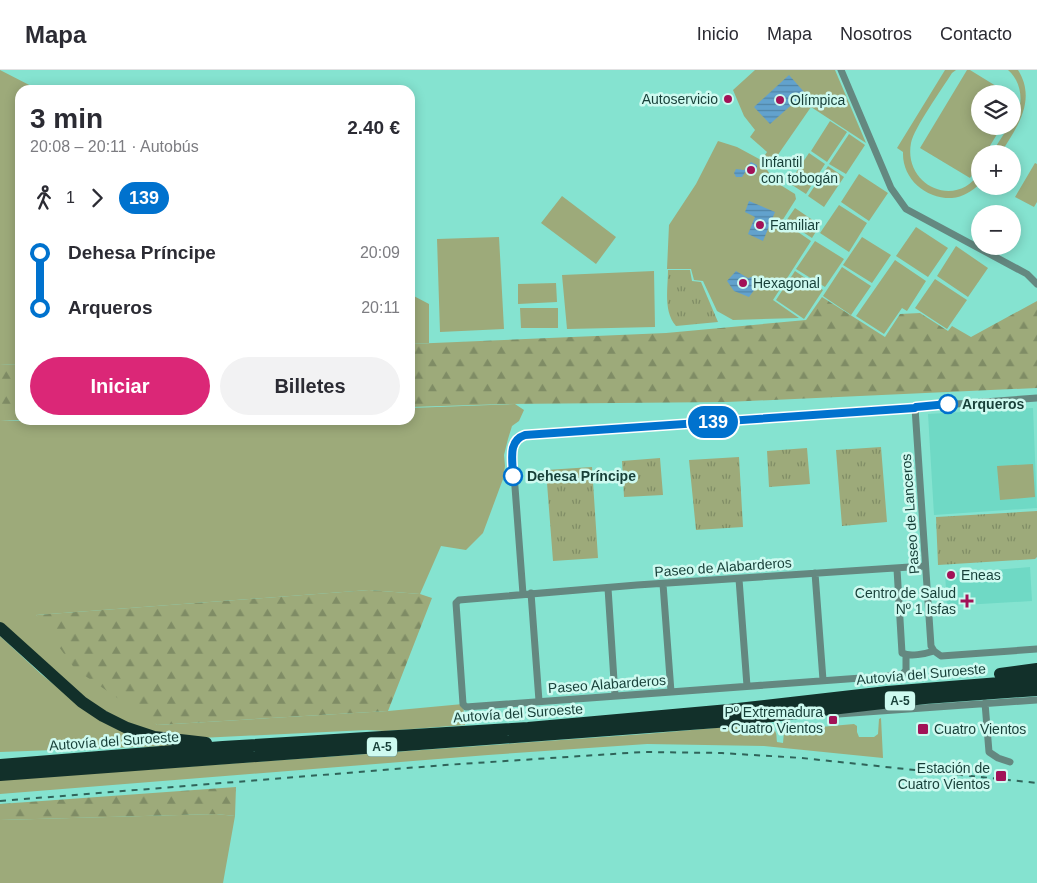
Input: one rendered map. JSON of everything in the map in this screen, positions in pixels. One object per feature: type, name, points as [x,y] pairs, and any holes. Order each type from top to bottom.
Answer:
[{"type":"highway","points":[[0,628],[82,702],[103,716],[127,728],[154,737],[223,747]]},
{"type":"highway","points":[[887,692],[897,687],[1037,669]]},
{"type":"highway","name":"Autovía del Suroeste","points":[[0,765],[223,747],[537,727],[729,710],[887,692],[1037,680]]},
{"type":"highway","name":"Autovía del Suroeste","points":[[0,775],[542,736],[763,717],[925,698],[1037,690]]},
{"type":"highway","points":[[0,760],[54,756],[61,760]]},
{"type":"street","points":[[841,70],[891,188],[906,209],[1027,274],[1037,284]]},
{"type":"street","points":[[523,594],[512,447],[514,441],[522,436],[1037,398]]},
{"type":"street","name":"Paseo de Lanceros","points":[[915,408],[931,646],[934,651]]},
{"type":"street","name":"Paseo de Alabarderos","points":[[523,594],[925,566]]},
{"type":"street","name":"Paseo de Lanceros","points":[[897,568],[902,653],[906,655]]},
{"type":"street","points":[[815,573],[823,680]]},
{"type":"street","points":[[739,579],[746,686]]},
{"type":"street","points":[[663,584],[671,692]]},
{"type":"street","points":[[608,588],[615,696]]},
{"type":"street","points":[[531,593],[539,701]]},
{"type":"street","name":"Paseo Alabarderos","points":[[523,594],[457,602],[463,704],[466,707],[902,675],[906,670],[906,655]]},
{"type":"street","points":[[906,655],[934,651],[942,656],[1037,650]]},
{"type":"street","points":[[763,717],[778,719],[1037,700]]},
{"type":"street","points":[[985,703],[989,752],[998,758],[1010,762]]},
{"type":"shaded area","points":[[1033,408],[1037,508],[934,515],[928,414]]},
{"type":"shaded area","points":[[1030,567],[1032,601],[947,606],[945,573],[979,571],[981,577],[995,576],[995,570]]},
{"type":"green space","points":[[0,70],[29,85],[15,85],[15,364],[0,365]]},
{"type":"green space","points":[[755,70],[835,70],[866,143],[811,107],[775,159],[763,158],[767,152],[750,137],[755,130],[744,116],[733,90]]},
{"type":"green space","points":[[945,70],[956,70],[952,73],[917,128],[911,143],[911,158],[915,171],[923,181],[934,188],[946,191],[958,190],[971,182],[971,191],[952,198],[933,195],[925,191],[911,179],[904,162],[903,152],[897,148]]},
{"type":"green space","points":[[967,70],[994,85],[971,85],[971,135],[997,135],[990,145],[971,145],[970,178],[920,148]]},
{"type":"green space","points":[[1008,70],[1018,70],[1026,92],[1021,116],[1021,85],[1018,85]]},
{"type":"green space","points":[[830,121],[847,132],[827,162],[811,151]]},
{"type":"green space","points":[[849,134],[865,145],[846,174],[829,164]]},
{"type":"green space","points":[[1003,135],[1012,135],[1006,145],[997,145]]},
{"type":"green space","points":[[718,141],[737,147],[761,160],[774,181],[795,194],[796,199],[782,221],[811,241],[773,300],[799,318],[733,320],[717,311],[703,281],[694,280],[691,269],[667,269],[669,225],[696,184]]},
{"type":"green space","points":[[809,153],[825,164],[806,194],[789,183]]},
{"type":"green space","points":[[1035,163],[1037,164],[1037,202],[1034,207],[1015,197],[1016,195],[1021,195],[1021,187]]},
{"type":"green space","points":[[828,166],[844,177],[824,207],[808,196]]},
{"type":"green space","points":[[859,174],[888,193],[869,221],[841,202]]},
{"type":"green space","points":[[562,196],[616,237],[596,264],[541,223]]},
{"type":"green space","points":[[839,205],[867,223],[849,252],[820,233]]},
{"type":"green space","points":[[795,208],[820,225],[812,238],[786,221]]},
{"type":"green space","points":[[916,227],[948,248],[928,277],[896,256]]},
{"type":"green space","points":[[499,237],[504,329],[440,332],[437,239]]},
{"type":"green space","points":[[862,237],[891,255],[872,283],[843,265]]},
{"type":"green space","points":[[815,241],[844,259],[825,287],[796,269]]},
{"type":"green space","points":[[956,246],[988,268],[968,297],[937,276]]},
{"type":"green space","points":[[895,260],[926,281],[907,311],[902,308],[884,334],[856,316]]},
{"type":"green space","points":[[842,267],[871,286],[851,315],[823,296]]},
{"type":"green space","points":[[668,270],[690,270],[692,281],[701,282],[718,322],[676,326],[669,313],[668,306]]},
{"type":"green space","points":[[654,271],[655,327],[567,329],[562,275]]},
{"type":"green space","points":[[795,271],[823,290],[804,319],[776,300]]},
{"type":"green space","points":[[935,279],[967,300],[947,329],[915,308]]},
{"type":"green space","points":[[556,283],[557,302],[518,304],[518,284]]},
{"type":"green space","points":[[415,297],[429,304],[429,343],[415,344]]},
{"type":"green space","points":[[822,297],[885,337],[900,314],[920,313],[948,331],[952,326],[971,337],[1037,301],[1037,388],[727,402],[415,407],[415,344],[666,333],[806,320]]},
{"type":"green space","points":[[520,308],[558,308],[558,328],[521,328]]},
{"type":"green space","points":[[15,364],[15,420],[0,421],[0,365]]},
{"type":"green space","points":[[515,404],[524,410],[519,421],[512,426],[504,455],[503,479],[483,533],[466,550],[441,546],[420,594],[369,590],[36,615],[157,725],[388,711],[463,704],[465,725],[385,731],[367,730],[200,738],[161,734],[126,723],[88,701],[0,622],[0,421],[15,421],[15,425],[415,425],[415,408]]},
{"type":"green space","points":[[881,447],[887,522],[842,526],[836,450]]},
{"type":"green space","points":[[807,448],[810,484],[769,487],[767,451]]},
{"type":"green space","points":[[739,457],[743,527],[696,530],[689,460]]},
{"type":"green space","points":[[660,458],[663,495],[624,497],[622,461]]},
{"type":"green space","points":[[1033,464],[1035,497],[1000,500],[997,466]]},
{"type":"green space","points":[[592,467],[598,558],[553,561],[546,470]]},
{"type":"green space","points":[[1037,511],[1037,557],[1035,559],[938,565],[936,517]]},
{"type":"green space","points":[[369,590],[420,594],[432,598],[388,711],[157,725],[75,669],[36,615]]},
{"type":"green space","points":[[0,636],[41,674],[96,718],[192,745],[0,752]]},
{"type":"green space","points":[[881,718],[883,758],[764,746],[647,744],[0,794],[0,780],[762,724],[771,725],[771,728],[776,732],[777,742],[783,743],[784,732],[787,730],[854,724],[857,726],[859,737],[874,737],[878,734],[879,719]]},
{"type":"green space","points":[[236,787],[235,816],[216,814],[0,820],[0,804]]},
{"type":"green space","points":[[216,814],[235,816],[223,883],[0,883],[0,820]]},
{"type":"water","name":"Olímpica","points":[[789,75],[805,93],[770,124],[754,107]]},
{"type":"water","name":"Infantil con tobogán","points":[[751,162],[757,165],[757,171],[752,173],[746,171],[742,177],[736,177],[734,173],[736,169],[744,170]]},
{"type":"water","name":"Familiar","points":[[749,201],[775,212],[763,241],[748,234],[755,217],[745,212]]},
{"type":"water","name":"Hexagonal","points":[[736,271],[748,278],[755,276],[759,280],[749,297],[734,291],[727,281]]},
{"type":"railway","points":[[0,801],[445,765],[643,752],[722,753],[802,758],[1037,783]]},
{"type":"bus line","name":"139","points":[[513,476],[512,447],[517,438],[525,435],[915,408],[948,404]]},
{"type":"place","name":"Autoservicio","points":[[728,99]]},
{"type":"place","name":"Olímpica","points":[[780,100]]},
{"type":"place","name":"Infantil con tobogán","points":[[751,170]]},
{"type":"place","name":"Familiar","points":[[760,225]]},
{"type":"place","name":"Hexagonal","points":[[743,283]]},
{"type":"place","name":"Arqueros","points":[[948,404]]},
{"type":"place","name":"Dehesa Príncipe","points":[[513,476]]},
{"type":"place","name":"Eneas","points":[[951,575]]},
{"type":"place","name":"Centro de Salud Nº 1 Isfas","points":[[967,601]]},
{"type":"place","name":"Pº Extremadura - Cuatro Vientos","points":[[833,720]]},
{"type":"place","name":"Cuatro Vientos","points":[[923,729]]},
{"type":"place","name":"Estación de Cuatro Vientos","points":[[1001,776]]}]
